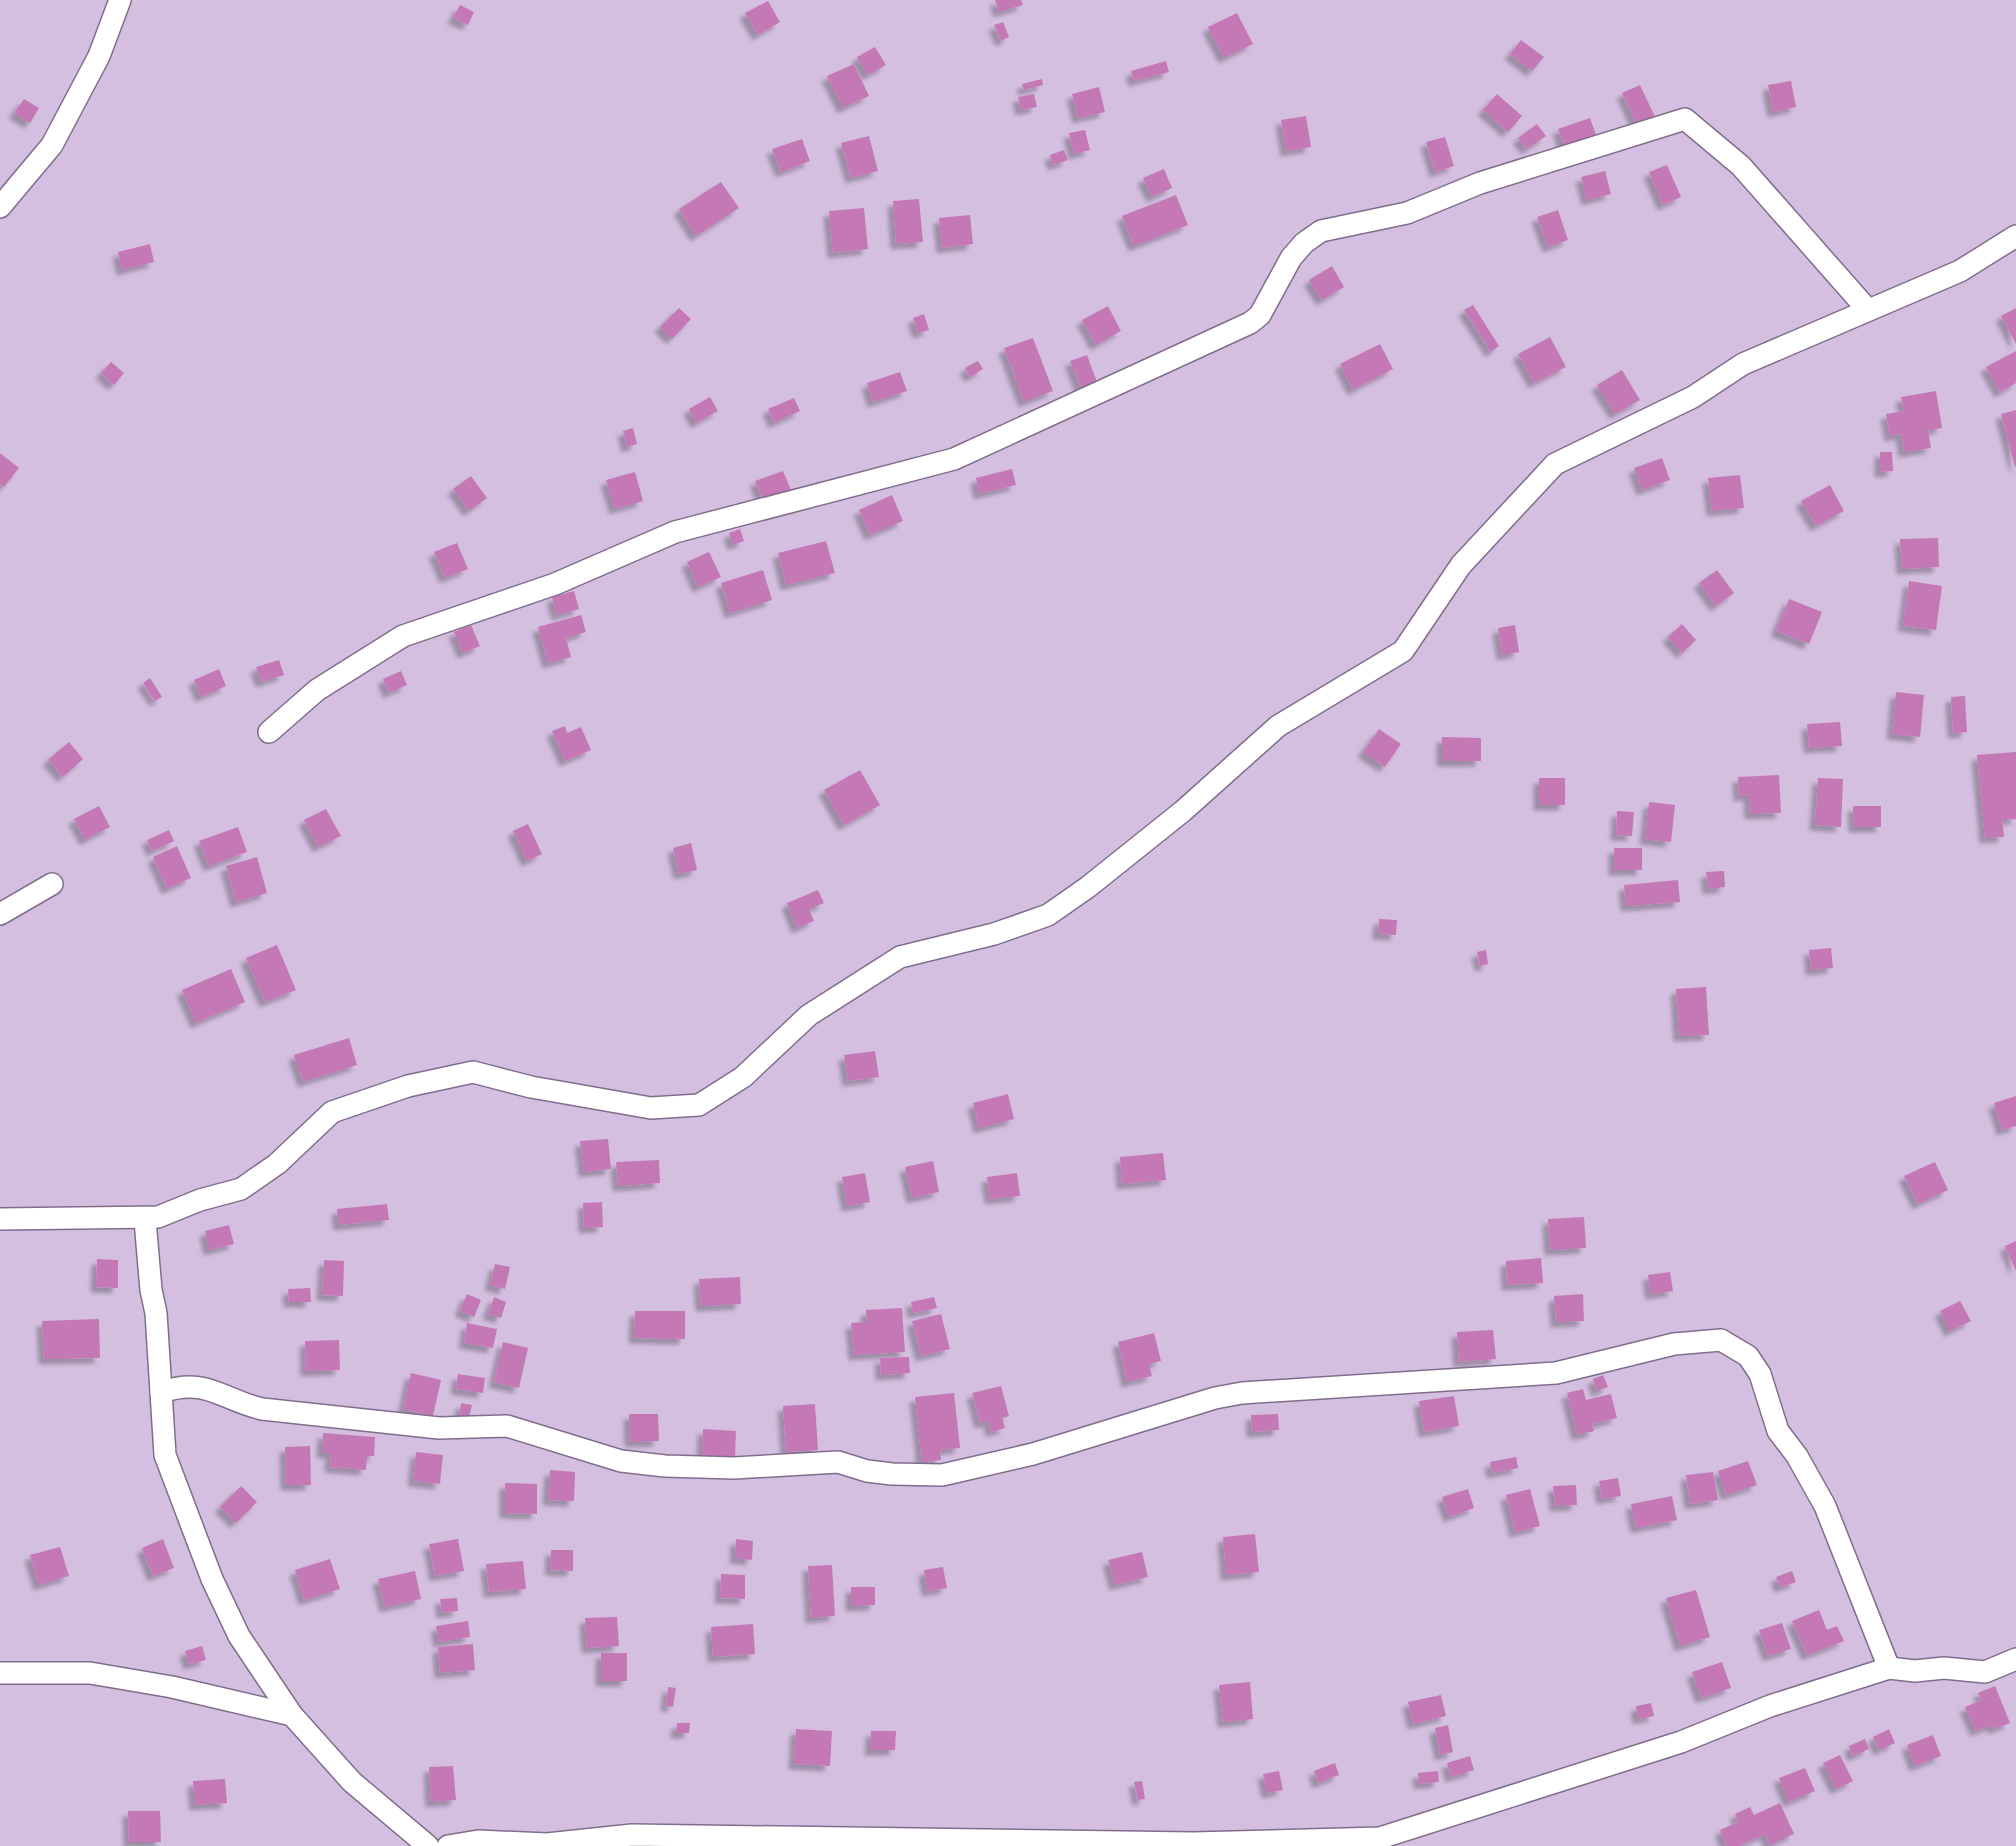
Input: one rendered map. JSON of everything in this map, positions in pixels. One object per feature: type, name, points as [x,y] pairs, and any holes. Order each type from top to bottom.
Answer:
[{"type":"street","points":[[0,207],[52,145],[99,57],[120,0]]},
{"type":"street","points":[[269,732],[317,690],[403,636],[555,584],[675,532],[954,459],[1250,323],[1260,315],[1291,258],[1304,243],[1321,231],[1407,213],[1480,183],[1685,119],[1741,166],[1867,309]]},
{"type":"street","points":[[0,1219],[145,1220],[241,1189],[277,1164],[332,1112],[408,1086],[473,1072],[531,1087],[651,1108],[699,1105],[743,1077],[809,1015],[900,957],[994,934],[1048,915],[1088,887],[1183,811],[1278,726],[1403,650],[1461,565],[1555,464],[1693,397],[1743,364],[1960,271],[2016,236]]},
{"type":"street","points":[[0,914],[52,884]]},
{"type":"street","points":[[145,1220],[151,1290],[156,1312],[165,1455],[212,1579],[239,1636],[292,1715],[352,1782],[428,1846]]},
{"type":"street","points":[[161,1392],[184,1385],[207,1388],[243,1404],[262,1409],[439,1428],[507,1426],[621,1461],[665,1466],[734,1468],[838,1462],[880,1473],[942,1475],[983,1468],[1186,1404],[1233,1395],[1556,1373],[1674,1344],[1721,1340],[1748,1356],[1760,1374],[1778,1431],[1797,1456],[1825,1506],[1854,1573],[1889,1668]]},
{"type":"street","points":[[448,1846],[456,1842],[478,1841],[547,1844],[631,1841],[1221,1843],[1380,1838],[1681,1742],[1770,1706],[1889,1668],[1915,1671],[1944,1668],[1985,1672],[2016,1659]]},
{"type":"street","points":[[0,1673],[90,1673],[172,1687],[292,1715]]},
{"type":"building","points":[[995,0],[1021,0],[1023,5],[999,12]]},
{"type":"building","points":[[768,1],[780,22],[758,35],[745,13]]},
{"type":"building","points":[[460,5],[474,12],[468,25],[453,18]]},
{"type":"building","points":[[1237,13],[1253,44],[1224,58],[1208,27]]},
{"type":"building","points":[[1003,22],[1009,37],[1001,41],[994,25]]},
{"type":"building","points":[[1521,40],[1544,57],[1532,71],[1510,54]]},
{"type":"building","points":[[875,47],[886,65],[868,75],[857,57]]},
{"type":"building","points":[[1166,61],[1169,72],[1134,81],[1131,71]]},
{"type":"building","points":[[854,64],[869,96],[843,108],[827,76]]},
{"type":"building","points":[[1042,79],[1043,85],[1024,90],[1022,84]]},
{"type":"building","points":[[1791,81],[1796,107],[1773,112],[1768,85]]},
{"type":"building","points":[[1640,85],[1655,117],[1637,125],[1622,93]]},
{"type":"building","points":[[1099,87],[1105,112],[1078,118],[1072,94]]},
{"type":"building","points":[[1034,94],[1037,107],[1021,110],[1018,97]]},
{"type":"building","points":[[1497,94],[1522,116],[1508,132],[1483,110]]},
{"type":"building","points":[[24,99],[39,108],[30,123],[14,113]]},
{"type":"building","points":[[1306,116],[1311,147],[1286,151],[1281,120]]},
{"type":"building","points":[[1590,118],[1597,138],[1565,148],[1558,129]]},
{"type":"building","points":[[1537,124],[1546,136],[1527,149],[1518,138]]},
{"type":"building","points":[[1085,130],[1090,150],[1074,154],[1069,133]]},
{"type":"building","points":[[869,136],[878,171],[851,178],[841,143]]},
{"type":"building","points":[[1445,137],[1454,166],[1435,172],[1426,142]]},
{"type":"building","points":[[802,139],[810,161],[781,172],[772,149]]},
{"type":"building","points":[[1064,150],[1068,160],[1053,165],[1050,155]]},
{"type":"building","points":[[1667,165],[1681,197],[1663,205],[1649,172]]},
{"type":"building","points":[[1164,169],[1172,188],[1152,197],[1143,178]]},
{"type":"building","points":[[1605,171],[1611,194],[1587,200],[1581,177]]},
{"type":"building","points":[[721,182],[739,208],[696,236],[679,209]]},
{"type":"building","points":[[1176,195],[1188,225],[1134,246],[1122,216]]},
{"type":"building","points":[[919,199],[923,242],[896,244],[893,201]]},
{"type":"building","points":[[864,208],[868,249],[833,253],[829,211]]},
{"type":"building","points":[[1558,210],[1568,240],[1548,247],[1537,217]]},
{"type":"building","points":[[970,215],[973,244],[942,248],[939,218]]},
{"type":"building","points":[[150,244],[154,262],[122,270],[118,252]]},
{"type":"building","points":[[1332,266],[1344,287],[1322,300],[1309,280]]},
{"type":"building","points":[[1473,305],[1499,346],[1491,352],[1464,310]]},
{"type":"building","points":[[1108,306],[1121,331],[1096,345],[1082,320]]},
{"type":"building","points":[[679,308],[691,319],[672,339],[660,327]]},
{"type":"building","points":[[2016,308],[2016,344],[2001,316]]},
{"type":"building","points":[[924,314],[929,330],[918,333],[913,318]]},
{"type":"building","points":[[1550,337],[1566,367],[1534,383],[1518,354]]},
{"type":"building","points":[[1033,338],[1053,391],[1024,402],[1004,348]]},
{"type":"building","points":[[1380,344],[1393,369],[1353,390],[1340,364]]},
{"type":"building","points":[[2016,351],[2016,383],[2000,392],[1986,367]]},
{"type":"building","points":[[1087,355],[1097,382],[1081,388],[1070,361]]},
{"type":"building","points":[[978,361],[983,369],[970,377],[965,368]]},
{"type":"building","points":[[111,362],[124,373],[114,385],[101,373]]},
{"type":"building","points":[[1622,370],[1640,400],[1615,414],[1597,385]]},
{"type":"building","points":[[900,372],[907,391],[873,402],[867,383]]},
{"type":"building","points":[[1936,391],[1942,428],[1928,430],[1931,448],[1904,452],[1901,434],[1890,436],[1886,414],[1904,411],[1901,397]]},
{"type":"building","points":[[710,397],[718,411],[696,423],[689,409]]},
{"type":"building","points":[[794,398],[800,411],[774,423],[768,409]]},
{"type":"building","points":[[2016,410],[2016,467],[2015,467],[2001,414]]},
{"type":"building","points":[[633,428],[637,444],[627,447],[623,431]]},
{"type":"building","points":[[1880,452],[1892,452],[1893,471],[1880,472]]},
{"type":"building","points":[[0,453],[19,468],[4,487],[0,484]]},
{"type":"building","points":[[1662,458],[1670,480],[1642,490],[1634,468]]},
{"type":"building","points":[[1012,469],[1016,485],[979,494],[976,478]]},
{"type":"building","points":[[783,471],[791,490],[763,500],[755,481]]},
{"type":"building","points":[[635,472],[643,501],[615,509],[606,480]]},
{"type":"building","points":[[1740,475],[1744,508],[1712,511],[1708,478]]},
{"type":"building","points":[[471,476],[487,498],[469,511],[453,489]]},
{"type":"building","points":[[1830,485],[1844,511],[1816,526],[1801,501]]},
{"type":"building","points":[[892,495],[903,521],[870,535],[859,510]]},
{"type":"building","points":[[740,529],[744,541],[733,545],[729,533]]},
{"type":"building","points":[[1938,538],[1939,567],[1902,569],[1900,539]]},
{"type":"building","points":[[826,541],[835,573],[786,585],[778,553]]},
{"type":"building","points":[[457,543],[468,569],[445,578],[434,552]]},
{"type":"building","points":[[709,552],[721,577],[698,587],[687,562]]},
{"type":"building","points":[[763,570],[772,600],[730,613],[721,583]]},
{"type":"building","points":[[1717,570],[1734,593],[1716,606],[1699,583]]},
{"type":"building","points":[[1909,581],[1942,586],[1936,630],[1903,626]]},
{"type":"building","points":[[574,591],[579,609],[557,615],[552,597]]},
{"type":"building","points":[[1789,599],[1822,612],[1809,644],[1776,631]]},
{"type":"building","points":[[581,615],[586,632],[566,638],[571,657],[548,663],[538,627]]},
{"type":"building","points":[[1682,624],[1696,640],[1682,653],[1668,637]]},
{"type":"building","points":[[471,625],[480,646],[463,653],[454,632]]},
{"type":"building","points":[[1515,625],[1519,652],[1502,655],[1498,628]]},
{"type":"building","points":[[279,660],[284,675],[261,682],[256,667]]},
{"type":"building","points":[[219,669],[226,686],[201,697],[194,680]]},
{"type":"building","points":[[401,671],[407,685],[389,693],[383,679]]},
{"type":"building","points":[[150,678],[162,697],[155,701],[143,683]]},
{"type":"building","points":[[1896,692],[1924,695],[1920,737],[1892,734]]},
{"type":"building","points":[[1965,696],[1967,732],[1953,733],[1951,697]]},
{"type":"building","points":[[1840,722],[1842,746],[1809,748],[1807,724]]},
{"type":"building","points":[[565,726],[567,733],[581,727],[591,750],[565,761],[552,731]]},
{"type":"building","points":[[1379,729],[1401,744],[1385,767],[1363,752]]},
{"type":"building","points":[[1442,737],[1481,738],[1481,761],[1442,761]]},
{"type":"building","points":[[69,742],[83,759],[63,777],[48,760]]},
{"type":"building","points":[[2016,752],[2016,819],[2002,820],[2004,837],[1985,838],[1977,755]]},
{"type":"building","points":[[860,770],[880,805],[844,825],[824,790]]},
{"type":"building","points":[[1779,775],[1781,813],[1750,814],[1749,795],[1739,796],[1738,777]]},
{"type":"building","points":[[1539,778],[1565,778],[1565,805],[1539,805]]},
{"type":"building","points":[[1818,778],[1843,779],[1841,827],[1815,825]]},
{"type":"building","points":[[1649,802],[1675,805],[1671,842],[1645,839]]},
{"type":"building","points":[[99,806],[110,827],[85,840],[74,819]]},
{"type":"building","points":[[1853,806],[1881,806],[1881,827],[1854,827]]},
{"type":"building","points":[[326,809],[341,836],[318,847],[304,820]]},
{"type":"building","points":[[1617,811],[1634,812],[1632,836],[1616,835]]},
{"type":"building","points":[[528,824],[542,854],[527,861],[513,831]]},
{"type":"building","points":[[238,827],[247,852],[209,866],[199,841]]},
{"type":"building","points":[[169,830],[174,841],[152,851],[147,840]]},
{"type":"building","points":[[691,843],[697,870],[679,874],[673,848]]},
{"type":"building","points":[[177,846],[191,878],[167,889],[153,857]]},
{"type":"building","points":[[1614,848],[1642,848],[1642,870],[1614,870]]},
{"type":"building","points":[[257,857],[267,893],[236,902],[226,866]]},
{"type":"building","points":[[1724,871],[1725,887],[1708,889],[1706,872]]},
{"type":"building","points":[[1678,880],[1680,902],[1626,906],[1624,885]]},
{"type":"building","points":[[818,890],[824,903],[809,909],[814,921],[797,928],[787,903]]},
{"type":"building","points":[[1379,919],[1397,920],[1396,935],[1378,934]]},
{"type":"building","points":[[277,945],[296,990],[265,1002],[246,958]]},
{"type":"building","points":[[1831,948],[1833,968],[1811,970],[1809,950]]},
{"type":"building","points":[[1486,950],[1488,964],[1480,966],[1477,952]]},
{"type":"building","points":[[231,969],[245,1002],[196,1023],[182,990]]},
{"type":"building","points":[[1706,987],[1709,1035],[1679,1036],[1676,989]]},
{"type":"building","points":[[349,1038],[357,1065],[303,1082],[294,1055]]},
{"type":"building","points":[[875,1051],[879,1077],[848,1081],[844,1055]]},
{"type":"building","points":[[1008,1094],[1014,1119],[979,1128],[973,1103]]},
{"type":"building","points":[[2016,1096],[2016,1126],[2002,1130],[1994,1103]]},
{"type":"building","points":[[608,1139],[611,1169],[584,1172],[580,1141]]},
{"type":"building","points":[[1163,1153],[1166,1180],[1122,1184],[1120,1157]]},
{"type":"building","points":[[659,1160],[660,1183],[618,1186],[616,1162]]},
{"type":"building","points":[[933,1161],[939,1192],[912,1198],[905,1167]]},
{"type":"building","points":[[1935,1162],[1948,1190],[1918,1204],[1904,1176]]},
{"type":"building","points":[[865,1173],[870,1202],[847,1206],[842,1177]]},
{"type":"building","points":[[1017,1173],[1020,1196],[990,1199],[987,1177]]},
{"type":"building","points":[[602,1202],[603,1227],[584,1228],[583,1203]]},
{"type":"building","points":[[387,1204],[389,1220],[339,1225],[337,1209]]},
{"type":"building","points":[[1584,1217],[1586,1248],[1550,1250],[1548,1219]]},
{"type":"building","points":[[229,1225],[234,1244],[209,1250],[205,1231]]},
{"type":"building","points":[[2016,1241],[2016,1271],[2005,1246]]},
{"type":"building","points":[[1541,1258],[1543,1283],[1507,1285],[1506,1261]]},
{"type":"building","points":[[97,1259],[118,1260],[118,1288],[96,1287]]},
{"type":"building","points":[[324,1260],[344,1261],[343,1296],[322,1295]]},
{"type":"building","points":[[495,1264],[510,1267],[505,1289],[490,1285]]},
{"type":"building","points":[[1670,1272],[1673,1291],[1651,1294],[1648,1275]]},
{"type":"building","points":[[740,1277],[741,1304],[701,1306],[699,1279]]},
{"type":"building","points":[[310,1288],[311,1302],[289,1302],[288,1289]]},
{"type":"building","points":[[467,1294],[481,1300],[474,1317],[460,1311]]},
{"type":"building","points":[[1583,1294],[1584,1321],[1556,1322],[1554,1296]]},
{"type":"building","points":[[494,1297],[506,1302],[501,1318],[488,1314]]},
{"type":"building","points":[[934,1297],[937,1308],[913,1313],[911,1302]]},
{"type":"building","points":[[1960,1301],[1971,1321],[1950,1331],[1940,1311]]},
{"type":"building","points":[[902,1308],[905,1352],[854,1355],[851,1323],[867,1322],[866,1310]]},
{"type":"building","points":[[635,1311],[685,1311],[685,1339],[634,1338]]},
{"type":"building","points":[[941,1314],[950,1349],[921,1356],[912,1321]]},
{"type":"building","points":[[99,1319],[100,1358],[44,1359],[42,1321]]},
{"type":"building","points":[[467,1323],[497,1329],[493,1348],[464,1343]]},
{"type":"building","points":[[1493,1330],[1496,1359],[1459,1362],[1457,1332]]},
{"type":"building","points":[[1154,1333],[1161,1361],[1149,1364],[1152,1376],[1127,1382],[1118,1342]]},
{"type":"building","points":[[339,1340],[340,1370],[306,1371],[305,1341]]},
{"type":"building","points":[[503,1342],[528,1348],[519,1388],[494,1382]]},
{"type":"building","points":[[909,1357],[910,1373],[881,1375],[880,1358]]},
{"type":"building","points":[[411,1373],[441,1380],[433,1416],[403,1409]]},
{"type":"building","points":[[458,1374],[485,1378],[483,1393],[456,1389]]},
{"type":"building","points":[[1603,1375],[1608,1387],[1597,1391],[1593,1379]]},
{"type":"building","points":[[1001,1386],[1009,1416],[1002,1418],[1005,1428],[991,1432],[989,1421],[980,1423],[972,1393]]},
{"type":"building","points":[[1583,1389],[1586,1400],[1611,1394],[1617,1418],[1592,1424],[1594,1431],[1577,1435],[1567,1393]]},
{"type":"building","points":[[954,1393],[960,1448],[940,1450],[941,1460],[922,1462],[915,1397]]},
{"type":"building","points":[[1454,1396],[1459,1426],[1424,1432],[1419,1401]]},
{"type":"building","points":[[461,1403],[472,1405],[469,1418],[459,1417]]},
{"type":"building","points":[[815,1404],[818,1450],[786,1452],[783,1406]]},
{"type":"building","points":[[629,1414],[658,1414],[659,1441],[630,1442]]},
{"type":"building","points":[[1278,1414],[1279,1430],[1252,1432],[1251,1415]]},
{"type":"building","points":[[703,1429],[736,1431],[735,1457],[702,1455]]},
{"type":"building","points":[[323,1433],[375,1437],[374,1456],[367,1456],[366,1470],[330,1467],[331,1453],[322,1453]]},
{"type":"building","points":[[310,1446],[311,1485],[286,1485],[285,1447]]},
{"type":"building","points":[[416,1452],[443,1455],[440,1484],[413,1481]]},
{"type":"building","points":[[1516,1457],[1518,1468],[1492,1473],[1490,1462]]},
{"type":"building","points":[[1748,1461],[1757,1485],[1726,1495],[1718,1471]]},
{"type":"building","points":[[550,1470],[575,1472],[574,1501],[548,1500]]},
{"type":"building","points":[[1713,1472],[1718,1500],[1690,1504],[1686,1475]]},
{"type":"building","points":[[1618,1478],[1621,1496],[1602,1499],[1599,1481]]},
{"type":"building","points":[[505,1483],[537,1484],[537,1514],[505,1513]]},
{"type":"building","points":[[1576,1485],[1577,1505],[1555,1506],[1553,1486]]},
{"type":"building","points":[[241,1486],[257,1502],[236,1523],[220,1507]]},
{"type":"building","points":[[1468,1489],[1474,1508],[1449,1517],[1442,1497]]},
{"type":"building","points":[[1530,1489],[1540,1526],[1515,1532],[1506,1495]]},
{"type":"building","points":[[1672,1496],[1677,1520],[1636,1528],[1631,1504]]},
{"type":"building","points":[[1255,1534],[1259,1572],[1226,1575],[1223,1537]]},
{"type":"building","points":[[163,1539],[174,1568],[153,1576],[142,1548]]},
{"type":"building","points":[[458,1539],[464,1571],[435,1576],[429,1544]]},
{"type":"building","points":[[736,1539],[753,1541],[752,1560],[735,1558]]},
{"type":"building","points":[[60,1547],[69,1576],[39,1585],[30,1555]]},
{"type":"building","points":[[551,1550],[573,1550],[573,1571],[550,1570]]},
{"type":"building","points":[[1142,1552],[1148,1577],[1115,1585],[1108,1560]]},
{"type":"building","points":[[330,1559],[340,1589],[304,1600],[295,1570]]},
{"type":"building","points":[[523,1561],[526,1589],[489,1592],[486,1564]]},
{"type":"building","points":[[832,1565],[835,1616],[811,1618],[808,1566]]},
{"type":"building","points":[[943,1567],[947,1588],[927,1591],[924,1570]]},
{"type":"building","points":[[415,1571],[421,1599],[385,1607],[378,1579]]},
{"type":"building","points":[[1792,1571],[1796,1582],[1780,1587],[1776,1577]]},
{"type":"building","points":[[721,1574],[745,1575],[745,1599],[720,1598]]},
{"type":"building","points":[[851,1587],[875,1587],[875,1605],[851,1606]]},
{"type":"building","points":[[1696,1590],[1710,1637],[1680,1646],[1666,1598]]},
{"type":"building","points":[[457,1598],[458,1611],[442,1613],[440,1599]]},
{"type":"building","points":[[1819,1610],[1827,1630],[1837,1626],[1844,1641],[1807,1655],[1792,1621]]},
{"type":"building","points":[[617,1617],[619,1646],[587,1648],[585,1618]]},
{"type":"building","points":[[468,1621],[470,1637],[439,1642],[436,1626]]},
{"type":"building","points":[[1782,1623],[1791,1649],[1768,1656],[1759,1630]]},
{"type":"building","points":[[753,1624],[755,1654],[713,1657],[711,1627]]},
{"type":"building","points":[[473,1644],[475,1670],[440,1673],[438,1647]]},
{"type":"building","points":[[202,1646],[206,1660],[189,1664],[185,1651]]},
{"type":"building","points":[[601,1653],[627,1653],[627,1681],[601,1681]]},
{"type":"building","points":[[1722,1662],[1731,1688],[1701,1698],[1692,1672]]},
{"type":"building","points":[[1250,1682],[1253,1719],[1223,1722],[1219,1685]]},
{"type":"building","points":[[1995,1686],[2010,1723],[1994,1729],[1992,1725],[1976,1731],[1965,1707],[1982,1700],[1978,1693]]},
{"type":"building","points":[[668,1687],[676,1688],[673,1707],[666,1706]]},
{"type":"building","points":[[1441,1695],[1446,1716],[1413,1724],[1408,1702]]},
{"type":"building","points":[[1651,1703],[1654,1716],[1638,1719],[1636,1706]]},
{"type":"building","points":[[677,1723],[690,1723],[689,1733],[676,1733]]},
{"type":"building","points":[[1448,1725],[1453,1752],[1440,1755],[1435,1728]]},
{"type":"building","points":[[796,1729],[832,1731],[830,1766],[794,1764]]},
{"type":"building","points":[[1889,1729],[1895,1743],[1879,1750],[1873,1737]]},
{"type":"building","points":[[871,1731],[896,1731],[895,1750],[870,1750]]},
{"type":"building","points":[[1933,1735],[1941,1756],[1915,1766],[1907,1745]]},
{"type":"building","points":[[1865,1739],[1869,1749],[1853,1756],[1849,1746]]},
{"type":"building","points":[[1840,1755],[1853,1781],[1836,1789],[1823,1763]]},
{"type":"building","points":[[1470,1756],[1474,1770],[1451,1777],[1447,1763]]},
{"type":"building","points":[[1335,1763],[1339,1775],[1318,1783],[1314,1771]]},
{"type":"building","points":[[453,1766],[456,1800],[431,1802],[429,1767]]},
{"type":"building","points":[[1805,1768],[1815,1791],[1789,1802],[1779,1778]]},
{"type":"building","points":[[1279,1771],[1283,1790],[1267,1793],[1263,1774]]},
{"type":"building","points":[[1438,1771],[1439,1782],[1419,1784],[1418,1773]]},
{"type":"building","points":[[225,1779],[227,1803],[195,1805],[193,1781]]},
{"type":"building","points":[[1142,1781],[1145,1799],[1138,1800],[1134,1782]]},
{"type":"building","points":[[1780,1803],[1794,1834],[1770,1845],[1765,1834],[1739,1846],[1727,1846],[1720,1830],[1738,1822],[1735,1814],[1750,1807],[1754,1815]]},
{"type":"building","points":[[128,1811],[160,1811],[161,1842],[129,1842]]}]
